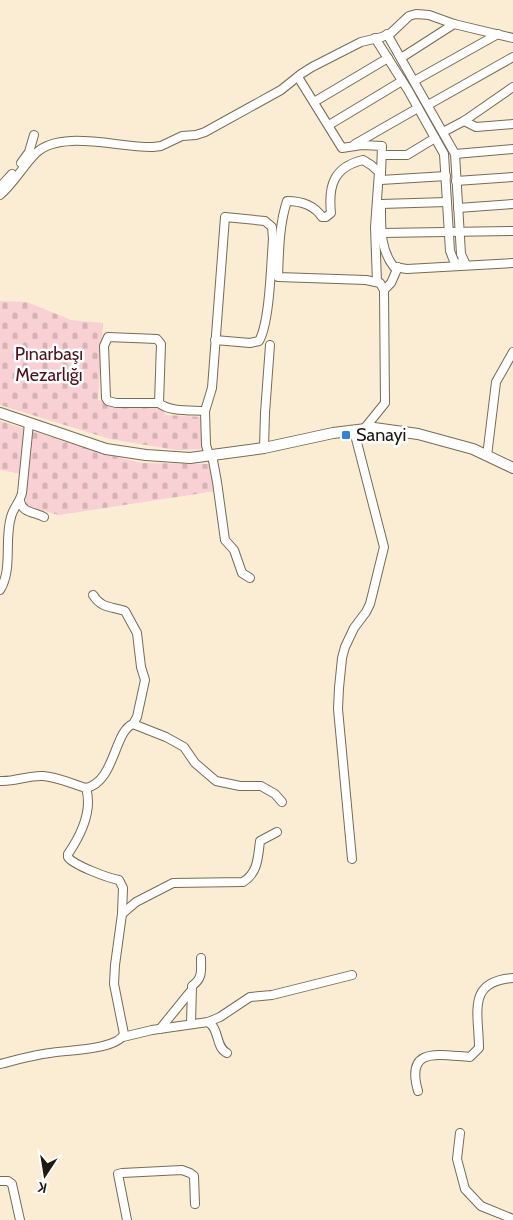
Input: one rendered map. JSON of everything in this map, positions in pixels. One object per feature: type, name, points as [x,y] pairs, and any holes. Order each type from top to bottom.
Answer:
[{"type":"main road","points":[[0,413],[106,449],[146,455],[190,458],[264,448],[333,433],[374,428],[418,434],[473,449],[513,468]]},
{"type":"street","points":[[0,195],[36,154],[49,144],[67,140],[142,147],[161,146],[182,136],[196,136],[247,110],[281,90],[301,74],[344,50],[361,42],[387,34],[409,16],[416,14],[429,15],[454,24],[513,38]]},
{"type":"street","points":[[401,58],[454,24]]},
{"type":"street","points":[[387,34],[455,154],[459,232],[463,265]]},
{"type":"street","points":[[414,82],[498,34]]},
{"type":"street","points":[[375,38],[444,154],[450,251],[454,261],[463,265]]},
{"type":"street","points":[[428,105],[513,57]]},
{"type":"street","points":[[314,102],[388,58]]},
{"type":"street","points":[[298,77],[342,148],[362,145],[382,146],[382,233],[389,261],[394,267],[407,269],[513,263]]},
{"type":"street","points":[[328,125],[402,81]]},
{"type":"street","points":[[443,132],[464,121],[513,87]]},
{"type":"street","points":[[352,147],[418,108]]},
{"type":"street","points":[[464,121],[476,127],[513,124]]},
{"type":"street","points":[[0,187],[29,152],[34,135]]},
{"type":"street","points":[[382,156],[407,155],[435,138]]},
{"type":"street","points":[[455,154],[513,149]]},
{"type":"street","points":[[352,859],[338,709],[340,670],[345,647],[354,628],[370,604],[384,547],[359,430],[385,403],[384,290],[380,283],[366,280],[278,277],[284,210],[287,201],[297,201],[316,209],[322,217],[326,217],[331,213],[330,201],[333,182],[340,170],[350,163],[362,160],[379,172],[376,282]]},
{"type":"street","points":[[381,180],[446,176]]},
{"type":"street","points":[[456,181],[513,177]]},
{"type":"street","points":[[382,204],[447,202]]},
{"type":"street","points":[[458,208],[513,204]]},
{"type":"street","points":[[215,340],[250,343],[259,341],[262,334],[273,239],[272,227],[265,221],[225,218],[215,340],[212,388],[205,411],[206,445],[217,482],[225,540],[234,550],[242,573],[250,578]]},
{"type":"street","points":[[382,233],[513,231]]},
{"type":"street","points":[[384,290],[391,283],[398,267]]},
{"type":"street","points":[[159,403],[161,344],[157,339],[108,337],[104,346],[106,398],[108,401],[116,403],[159,403],[162,406],[178,409],[205,411]]},
{"type":"street","points":[[264,448],[264,413],[270,345]]},
{"type":"street","points":[[487,456],[496,382],[513,352]]},
{"type":"street","points":[[29,423],[20,501],[21,508],[44,518]]},
{"type":"street","points":[[0,590],[5,579],[10,518],[20,501]]},
{"type":"street","points":[[0,781],[8,782],[43,776],[86,788],[92,787],[112,762],[129,725],[133,724],[137,717],[144,680],[140,667],[137,633],[125,610],[104,606],[93,595]]},
{"type":"street","points":[[133,724],[166,737],[184,747],[195,763],[216,781],[240,786],[261,786],[268,789],[282,802]]},
{"type":"street","points":[[86,788],[88,795],[86,820],[68,857],[72,862],[105,877],[119,880],[123,888],[122,914],[114,965],[114,984],[123,1038]]},
{"type":"street","points":[[122,914],[136,902],[173,883],[243,882],[251,877],[254,871],[260,841],[277,832]]},
{"type":"street","points":[[191,1024],[191,992],[192,986],[201,977],[201,958]]},
{"type":"street","points":[[0,1064],[50,1053],[100,1046],[160,1029],[208,1022],[220,1017],[250,997],[272,995],[352,975]]},
{"type":"street","points":[[418,1091],[414,1070],[418,1061],[425,1057],[445,1055],[470,1057],[479,1048],[477,1014],[479,996],[484,986],[500,979],[513,978]]},
{"type":"street","points":[[160,1029],[191,992]]},
{"type":"street","points":[[208,1022],[213,1025],[220,1045],[223,1051],[227,1053]]},
{"type":"street","points":[[460,1133],[457,1159],[466,1189],[481,1206],[513,1219]]},
{"type":"street","points":[[127,1220],[118,1174],[122,1173],[182,1170],[190,1173],[194,1176],[195,1204]]},
{"type":"street","points":[[0,1181],[8,1181],[12,1184],[20,1220]]},
{"type":"green space","name":"Pınarbaşı Mezarlığı","points":[[0,301],[27,302],[71,320],[103,323],[98,400],[163,409],[166,415],[203,417],[204,449],[176,450],[110,439],[0,405]]},
{"type":"green space","points":[[0,421],[101,453],[142,463],[213,464],[216,491],[59,515],[25,506],[28,475],[0,470]]},
{"type":"place","name":"Sanayi","points":[[346,435]]}]
